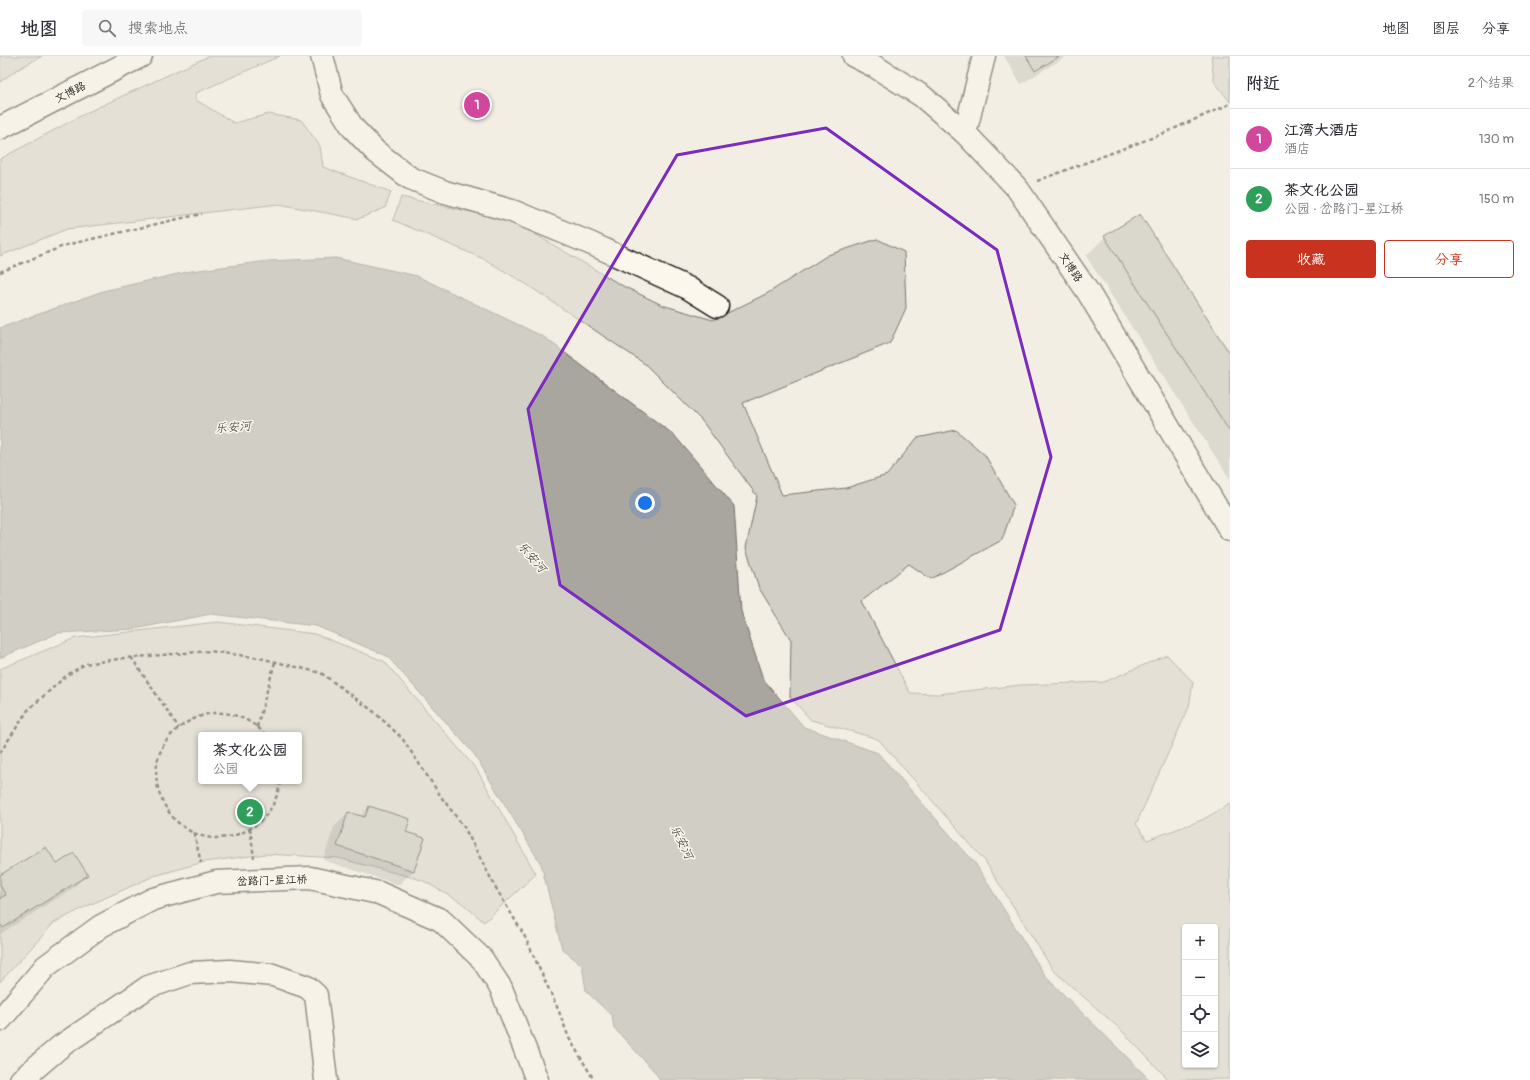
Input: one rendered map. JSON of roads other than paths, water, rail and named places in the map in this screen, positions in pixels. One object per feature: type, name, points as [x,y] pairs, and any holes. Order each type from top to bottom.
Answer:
[{"type":"street","name":"文博路","points":[[0,128],[141,56]]},
{"type":"street","points":[[322,56],[332,95],[353,128],[375,151],[410,178],[445,192],[512,212],[592,244],[688,288],[717,306]]},
{"type":"street","name":"文博路","points":[[854,56],[874,66],[922,96],[965,132],[1018,188],[1088,292],[1230,530]]},
{"type":"street","points":[[965,132],[984,56]]},
{"type":"street","name":"岔路门-星江桥","points":[[0,1020],[46,966],[101,926],[153,898],[216,882],[310,878],[379,893],[441,920],[482,959],[501,988],[537,1080]]},
{"type":"street","points":[[20,1080],[60,1046],[148,987],[190,973],[230,971],[273,975],[307,987],[316,995],[326,1080]]},
{"type":"water","name":"乐安河","points":[[336,258],[417,276],[544,337],[674,435],[734,506],[741,611],[763,679],[804,727],[878,753],[975,863],[1046,977],[1150,1080],[660,1080],[655,1072],[614,1028],[612,1016],[586,991],[582,965],[562,949],[541,864],[474,754],[387,656],[316,626],[211,614],[134,629],[58,633],[0,658],[0,328],[103,291],[191,271],[268,261]]},
{"type":"place","name":"江湾大酒店","points":[[477,105]]},
{"type":"place","name":"茶文化公园","points":[[250,812]]}]
